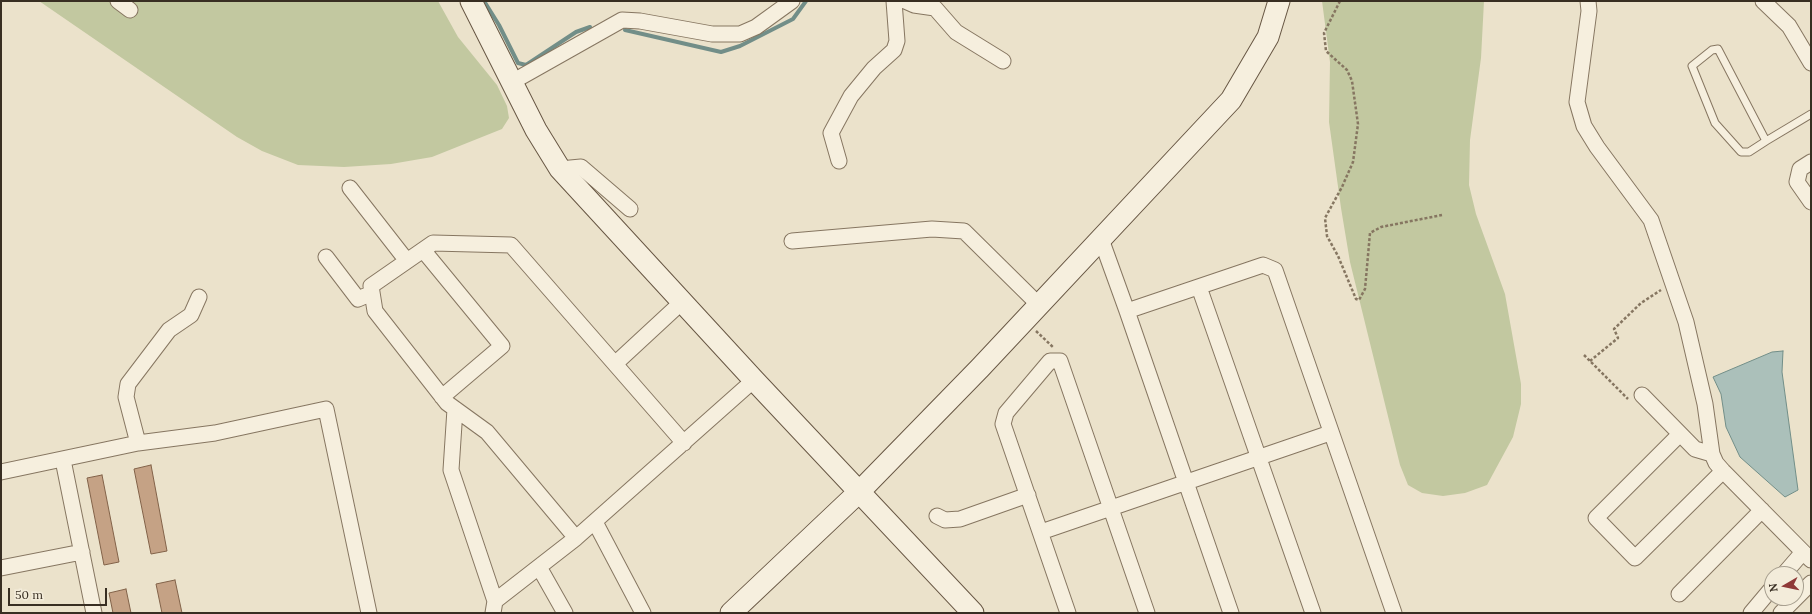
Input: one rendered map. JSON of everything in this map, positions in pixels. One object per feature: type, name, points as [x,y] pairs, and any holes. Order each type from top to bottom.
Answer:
[{"type":"street","points":[[118,1],[130,10]]},
{"type":"street","points":[[471,1],[536,130],[560,169],[683,301],[754,380],[860,491],[973,613]]},
{"type":"street","points":[[512,82],[622,20],[640,21],[712,34],[740,34],[756,27],[792,1]]},
{"type":"street","points":[[838,161],[831,133],[851,96],[874,68],[894,50],[897,41],[894,1]]},
{"type":"street","points":[[905,1],[914,5],[935,8],[956,32],[1003,60]]},
{"type":"street","points":[[731,613],[860,491],[1039,305],[1231,100],[1268,37],[1279,1]]},
{"type":"street","points":[[1588,1],[1589,11],[1577,102],[1584,126],[1597,147],[1651,220],[1686,322],[1705,404],[1712,454],[1716,463],[1807,556],[1794,566]]},
{"type":"street","points":[[1763,1],[1789,26],[1811,63]]},
{"type":"street","points":[[1811,162],[1800,170],[1798,182],[1811,202]]},
{"type":"street","points":[[560,169],[581,167],[630,209]]},
{"type":"street","points":[[350,188],[407,261]]},
{"type":"street","points":[[792,241],[932,229],[964,231],[1039,305]]},
{"type":"street","points":[[1100,239],[1127,311],[1231,613]]},
{"type":"street","points":[[576,538],[487,432],[455,409],[442,397],[376,311],[371,286],[433,243],[511,245],[616,363],[684,443]]},
{"type":"street","points":[[423,250],[502,346],[442,397]]},
{"type":"street","points":[[326,258],[358,299],[372,293]]},
{"type":"street","points":[[1127,311],[1263,265],[1274,270],[1394,613]]},
{"type":"street","points":[[1199,287],[1313,613]]},
{"type":"street","points":[[138,443],[126,397],[128,384],[169,330],[191,315],[200,297]]},
{"type":"street","points":[[616,363],[683,301]]},
{"type":"street","points":[[1068,613],[1003,424],[1006,413],[1050,361],[1060,361],[1147,613]]},
{"type":"street","points":[[455,409],[451,470],[494,607],[539,567],[595,522],[754,380]]},
{"type":"street","points":[[1642,395],[1695,449],[1712,454]]},
{"type":"street","points":[[1,472],[138,443],[215,433],[326,409],[369,613]]},
{"type":"street","points":[[1041,532],[1330,433]]},
{"type":"street","points":[[1680,434],[1596,518],[1635,558],[1723,471]]},
{"type":"street","points":[[63,460],[94,613]]},
{"type":"street","points":[[937,516],[945,520],[960,519],[1028,495]]},
{"type":"street","points":[[1679,594],[1762,510]]},
{"type":"street","points":[[595,522],[643,613]]},
{"type":"street","points":[[1,568],[82,552]]},
{"type":"street","points":[[539,567],[565,613]]},
{"type":"street","points":[[1781,613],[1811,583]]},
{"type":"street","points":[[1751,613],[1764,598]]},
{"type":"lane","points":[[1766,141],[1718,50],[1712,50],[1692,66],[1715,123],[1741,152],[1749,152],[1811,114]]},
{"type":"path","points":[[1340,1],[1324,34],[1326,51],[1347,70],[1352,81],[1358,124],[1353,162],[1342,187],[1325,218],[1327,236],[1338,256],[1356,299],[1359,300],[1365,289],[1370,233],[1381,227],[1442,215]]},
{"type":"path","points":[[1590,361],[1618,338],[1614,330],[1641,303],[1673,284]]},
{"type":"path","points":[[1024,320],[1054,348],[1060,361]]},
{"type":"path","points":[[1584,355],[1633,403],[1642,395]]},
{"type":"green space","points":[[39,1],[438,1],[458,37],[497,85],[507,106],[509,118],[502,129],[432,157],[391,164],[344,167],[298,165],[262,151],[237,137]]},
{"type":"green space","points":[[1322,1],[1484,1],[1481,58],[1470,140],[1469,185],[1476,214],[1505,294],[1521,384],[1521,404],[1513,437],[1487,485],[1465,493],[1443,496],[1422,493],[1408,485],[1400,465],[1350,262],[1329,122],[1330,62]]},
{"type":"water","points":[[1783,351],[1782,372],[1798,490],[1785,497],[1740,457],[1726,427],[1721,394],[1713,377],[1772,352]]},
{"type":"building","points":[[151,465],[167,551],[151,554],[134,469]]},
{"type":"building","points":[[102,475],[119,562],[104,565],[87,478]]},
{"type":"building","points":[[175,580],[182,613],[162,613],[156,584]]},
{"type":"building","points":[[126,589],[131,613],[113,613],[109,593]]},
{"type":"waterway","points":[[484,1],[499,25],[518,63],[526,65],[576,32],[590,27]]},
{"type":"waterway","points":[[625,30],[721,52],[740,46],[793,19],[806,1]]}]
